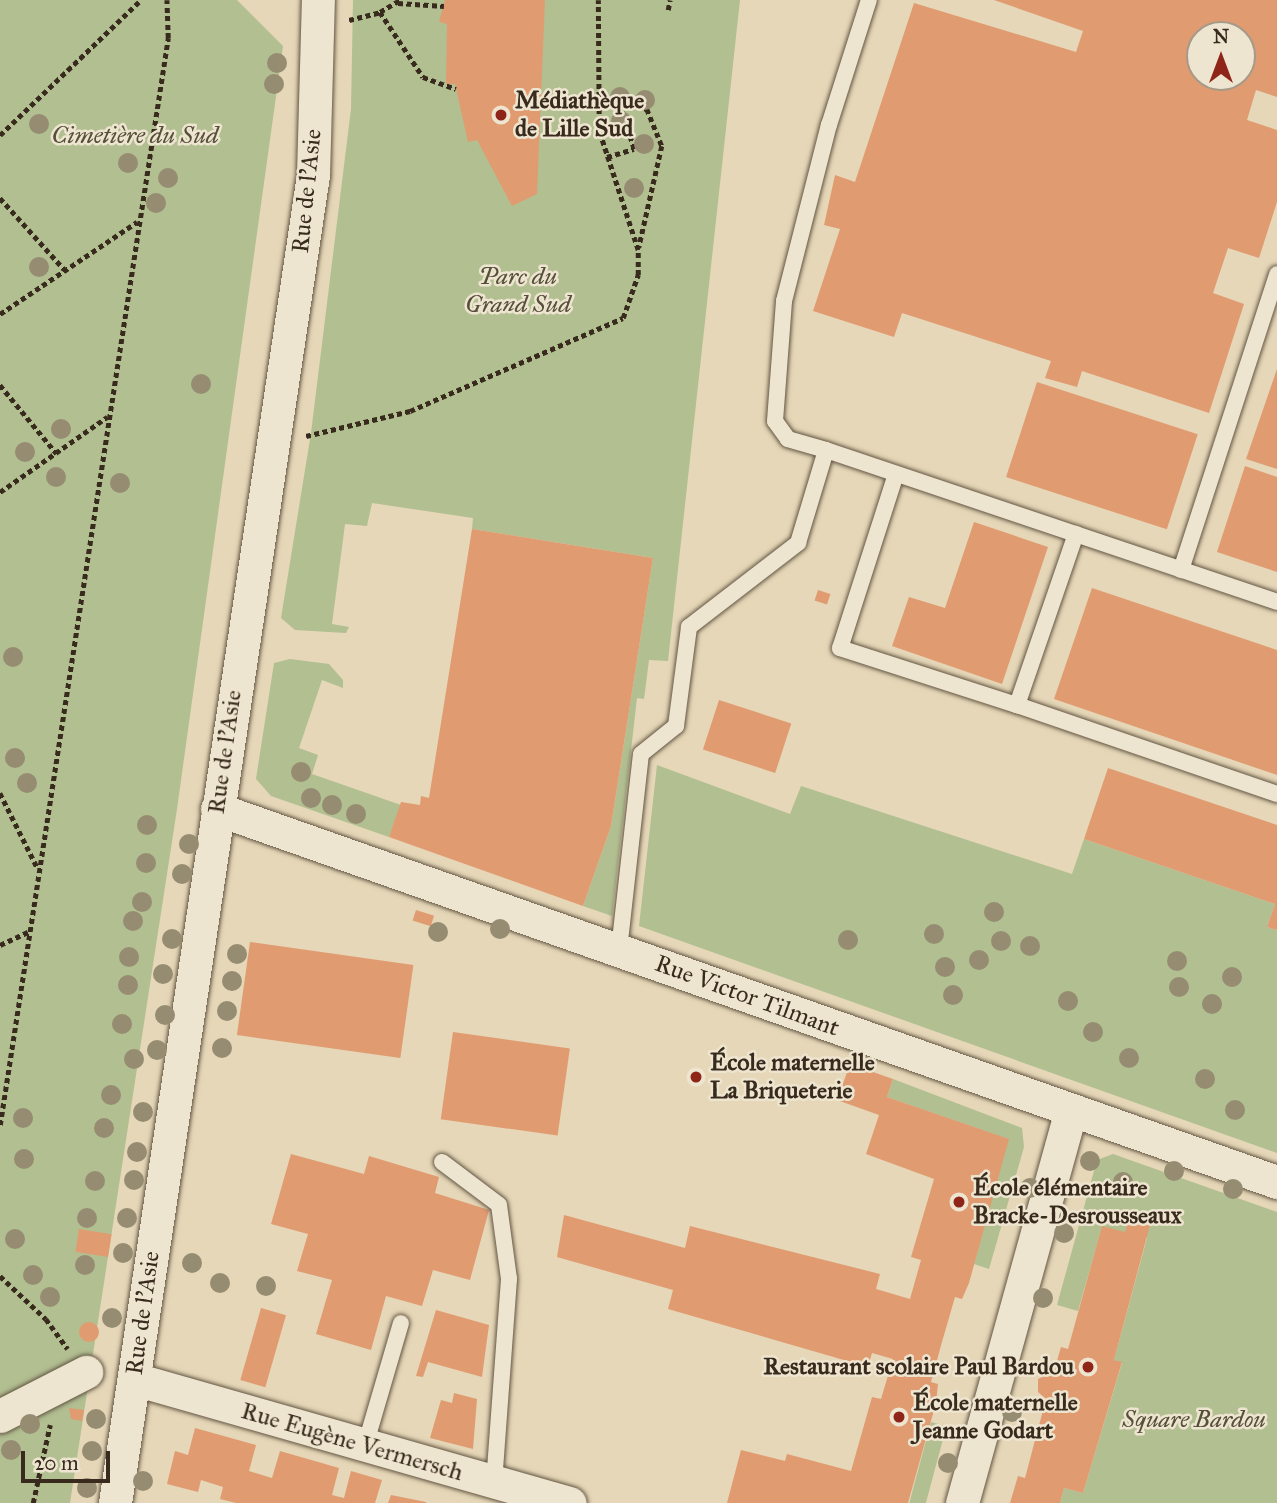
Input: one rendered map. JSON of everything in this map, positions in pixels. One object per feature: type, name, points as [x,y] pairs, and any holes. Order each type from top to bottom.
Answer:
[{"type":"street","name":"Rue de l'Asie","points":[[115,1503],[313,175],[317,11]]},
{"type":"street","name":"Rue Victor Tilmant","points":[[217,809],[1277,1182]]},
{"type":"street","points":[[962,1503],[1071,1110]]},
{"type":"street","points":[[0,1416],[86,1372]]},
{"type":"street","name":"Rue Eugène Vermersch","points":[[134,1379],[549,1500]]},
{"type":"lane","points":[[869,0],[829,125],[784,301],[775,421],[788,439],[1277,602]]},
{"type":"lane","points":[[1181,569],[1277,274]]},
{"type":"lane","points":[[619,950],[641,754],[676,726],[689,627],[798,543],[826,450]]},
{"type":"lane","points":[[896,474],[840,648],[1277,794]]},
{"type":"lane","points":[[1017,705],[1076,534]]},
{"type":"lane","points":[[442,1163],[499,1205],[509,1279],[494,1482]]},
{"type":"lane","points":[[365,1446],[401,1323]]},
{"type":"path","points":[[0,135],[141,0]]},
{"type":"path","points":[[0,1125],[107,417],[168,38],[167,0]]},
{"type":"path","points":[[598,0],[599,131],[638,250]]},
{"type":"path","points":[[668,9],[670,0]]},
{"type":"path","points":[[317,11],[337,23],[380,12],[398,2],[444,6]]},
{"type":"path","points":[[380,12],[423,77],[456,89]]},
{"type":"path","points":[[273,436],[293,443],[311,433],[410,411],[623,318],[638,275],[638,250],[662,146],[647,109],[619,104],[634,149],[607,157]]},
{"type":"path","points":[[0,198],[64,269]]},
{"type":"path","points":[[0,314],[138,221]]},
{"type":"path","points":[[0,385],[57,454]]},
{"type":"path","points":[[0,492],[107,417]]},
{"type":"path","points":[[0,793],[38,869]]},
{"type":"path","points":[[0,945],[29,931]]},
{"type":"path","points":[[0,1276],[46,1319],[86,1372]]},
{"type":"path","points":[[33,1503],[52,1416]]},
{"type":"green space","name":"Cimetière du Sud","points":[[0,0],[237,0],[283,46],[177,809],[70,1503],[0,1503]]},
{"type":"green space","name":"Parc du Grand Sud","points":[[353,0],[740,0],[668,661],[649,660],[644,699],[637,698],[612,916],[583,906],[611,826],[653,558],[472,529],[473,518],[372,503],[367,526],[345,524],[332,624],[349,627],[346,633],[295,630],[281,618],[311,433],[351,109]]},
{"type":"green space","points":[[290,659],[329,664],[343,680],[343,688],[322,680],[299,748],[318,755],[312,774],[401,805],[389,837],[271,796],[256,779],[274,663]]},
{"type":"green space","points":[[657,765],[790,814],[801,786],[1072,874],[1084,839],[1275,904],[1267,927],[1277,930],[1277,1153],[639,926]]},
{"type":"green space","points":[[893,1079],[1022,1128],[1024,1147],[989,1269],[974,1264],[1008,1139],[887,1097]]},
{"type":"green space","name":"Square Bardou","points":[[1113,1154],[1277,1212],[1277,1503],[1060,1503],[1064,1488],[1083,1493],[1122,1363],[1114,1360],[1147,1238],[1102,1227],[1078,1311],[1057,1305],[1097,1160]]},
{"type":"green space","points":[[931,1422],[946,1426],[926,1503],[909,1503]]},
{"type":"building","name":"Médiathèque de Lille Sud","points":[[445,0],[545,0],[537,194],[512,206],[477,140],[468,142],[455,84],[446,84],[447,24],[439,22]]},
{"type":"building","points":[[994,0],[1277,0],[1277,97],[1256,90],[1256,21],[1186,21],[1186,91],[1256,91],[1247,120],[1277,130],[1277,202],[1259,258],[1228,248],[1213,293],[1244,304],[1209,413],[1082,371],[1077,387],[1045,378],[1051,361],[902,313],[894,337],[813,311],[840,229],[824,225],[835,175],[855,182],[914,3],[1076,52],[1083,31]]},
{"type":"building","points":[[1277,369],[1277,469],[1246,459]]},
{"type":"building","points":[[1037,382],[1198,434],[1167,529],[1006,477]]},
{"type":"building","points":[[1245,466],[1277,477],[1277,572],[1217,552]]},
{"type":"building","points":[[974,522],[1048,547],[1002,684],[892,646],[909,597],[945,608]]},
{"type":"building","points":[[472,529],[653,558],[611,826],[583,906],[389,837],[401,802],[420,805],[421,796],[429,798]]},
{"type":"building","points":[[1092,588],[1277,650],[1277,775],[1054,699]]},
{"type":"building","points":[[818,590],[830,594],[827,604],[815,600]]},
{"type":"building","points":[[719,700],[791,723],[775,773],[703,749]]},
{"type":"building","points":[[1108,768],[1277,825],[1277,930],[1267,927],[1275,904],[1084,839]]},
{"type":"building","points":[[416,910],[434,916],[431,926],[413,920]]},
{"type":"building","points":[[250,942],[413,965],[400,1058],[237,1035]]},
{"type":"building","points":[[453,1032],[570,1048],[558,1136],[441,1119]]},
{"type":"building","points":[[850,1064],[893,1079],[887,1097],[1009,1139],[969,1283],[962,1299],[955,1297],[942,1342],[931,1382],[938,1384],[936,1403],[908,1503],[727,1503],[741,1450],[785,1461],[787,1454],[851,1471],[872,1397],[881,1399],[893,1359],[872,1353],[868,1367],[668,1309],[673,1290],[557,1257],[564,1215],[685,1248],[690,1226],[880,1274],[876,1289],[910,1299],[921,1260],[911,1257],[934,1179],[866,1154],[879,1115],[837,1100]]},
{"type":"building","points":[[291,1154],[364,1174],[369,1156],[439,1177],[435,1193],[489,1210],[470,1280],[433,1270],[422,1306],[386,1296],[371,1350],[316,1334],[332,1280],[297,1271],[308,1234],[271,1224]]},
{"type":"building","name":"Restaurant scolaire Paul Bardou","points":[[1129,1220],[1150,1225],[1114,1360],[1122,1362],[1083,1493],[1064,1488],[1060,1503],[1010,1503],[1018,1476],[1025,1478],[1046,1399],[1038,1392],[1038,1379],[1054,1371],[1061,1347],[1068,1349],[1102,1226],[1125,1232]]},
{"type":"building","points":[[79,1229],[112,1234],[108,1257],[75,1252]]},
{"type":"building","points":[[261,1308],[286,1315],[265,1387],[240,1380]]},
{"type":"building","points":[[436,1310],[489,1325],[482,1377],[428,1362],[423,1377],[416,1376]]},
{"type":"building","points":[[89,1322],[96,1325],[99,1332],[96,1339],[89,1342],[82,1339],[79,1332],[82,1325]]},
{"type":"building","points":[[454,1393],[477,1399],[473,1449],[430,1438],[441,1400],[452,1403]]},
{"type":"building","points":[[69,1408],[84,1410],[82,1421],[71,1419]]},
{"type":"building","points":[[195,1428],[256,1445],[249,1471],[272,1478],[280,1451],[339,1468],[332,1495],[344,1498],[351,1471],[382,1480],[375,1503],[236,1503],[220,1499],[223,1487],[201,1480],[198,1492],[167,1484],[175,1451],[188,1455]]},
{"type":"building","points":[[391,1495],[426,1502],[426,1503],[388,1503]]},
{"type":"place","name":"Médiathèque de Lille Sud","points":[[501,115]]},
{"type":"place","name":"École maternelle La Briqueterie","points":[[696,1077]]},
{"type":"place","name":"École élémentaire Bracke-Desrousseaux","points":[[959,1202]]},
{"type":"place","name":"Restaurant scolaire Paul Bardou","points":[[1088,1367]]},
{"type":"place","name":"École maternelle Jeanne Godart","points":[[899,1417]]}]
